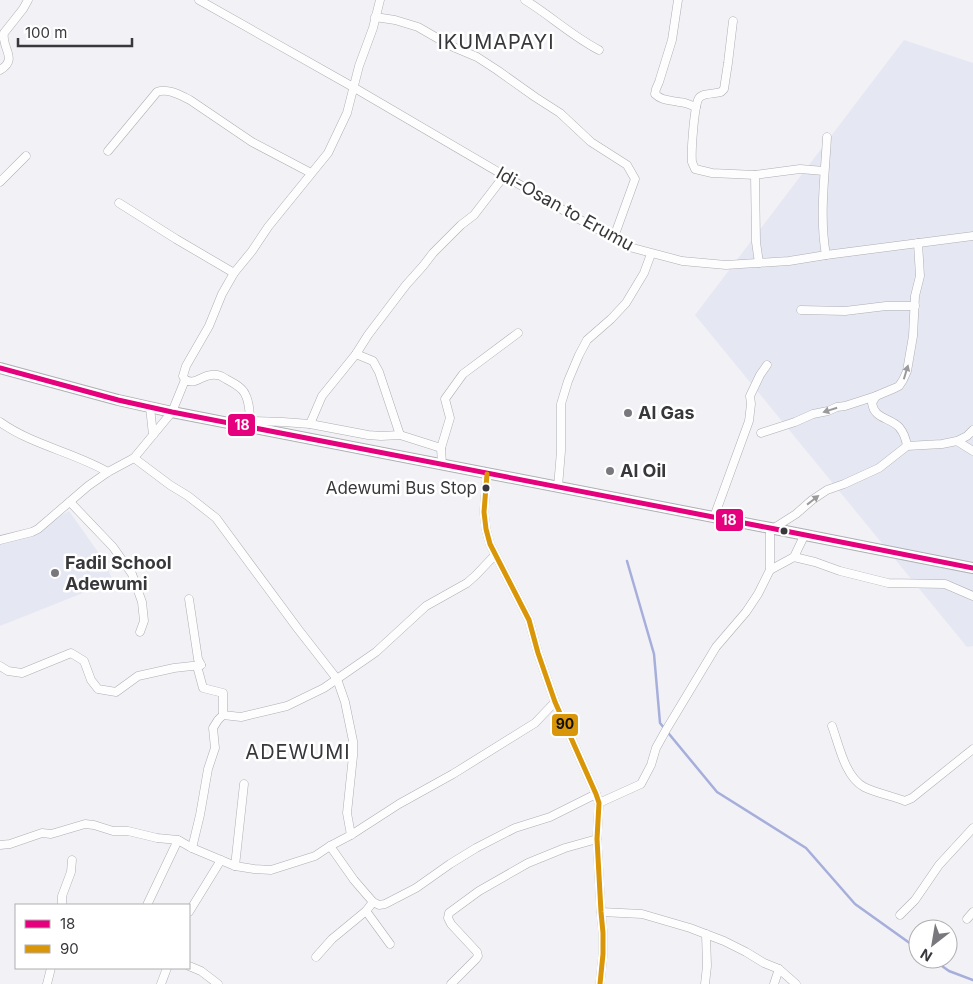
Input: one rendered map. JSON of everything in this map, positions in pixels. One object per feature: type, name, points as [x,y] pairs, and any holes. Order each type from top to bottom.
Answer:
[{"type":"main road","points":[[0,368],[60,385],[172,412],[250,424],[487,474],[973,568]]},
{"type":"street","points":[[0,70],[6,66],[9,58],[4,33],[28,0]]},
{"type":"street","name":"Idi-Osan to Erumu","points":[[199,0],[353,87],[575,217],[633,248],[651,254],[682,261],[726,265],[789,261],[973,236]]},
{"type":"street","points":[[0,540],[38,529],[88,486],[108,472],[134,458],[172,412],[185,380],[183,376],[186,366],[209,326],[222,294],[234,274],[252,252],[268,227],[328,153],[347,112],[359,66],[373,28],[379,2],[370,0]]},
{"type":"street","points":[[525,0],[568,31],[599,50]]},
{"type":"street","points":[[678,0],[672,40],[655,94],[657,97],[666,100],[696,106]]},
{"type":"street","points":[[376,17],[418,27],[451,46],[477,57],[560,113],[591,142],[627,165],[635,180],[614,238]]},
{"type":"street","points":[[733,21],[724,89],[721,92],[702,96],[698,99],[696,106],[692,164],[695,169],[712,173],[755,175],[800,169],[824,171]]},
{"type":"street","points":[[108,151],[157,92],[163,90],[181,95],[190,100],[252,142],[311,173]]},
{"type":"street","points":[[826,137],[823,240],[826,255]]},
{"type":"street","points":[[0,182],[26,156]]},
{"type":"street","points":[[755,175],[756,242],[759,263]]},
{"type":"street","points":[[310,424],[322,396],[356,354],[368,335],[406,286],[433,254],[461,225],[474,215],[504,176]]},
{"type":"street","points":[[119,203],[234,274]]},
{"type":"street","points":[[761,432],[813,414],[876,396],[895,388],[903,380],[914,336],[915,296],[920,276],[918,243]]},
{"type":"street","points":[[558,487],[561,451],[560,404],[568,381],[579,355],[588,340],[626,303],[644,273],[651,254]]},
{"type":"street","points":[[801,310],[845,311],[886,306],[915,306]]},
{"type":"street","points":[[442,464],[441,448],[450,418],[445,399],[463,374],[518,333]]},
{"type":"street","points":[[356,354],[373,361],[379,372],[400,435]]},
{"type":"street","points":[[714,517],[749,421],[750,396],[767,365]]},
{"type":"street","points":[[185,380],[195,382],[214,374],[222,376],[236,385],[245,393],[249,406],[250,424],[283,422],[310,424],[368,435],[400,435],[441,448]]},
{"type":"street","points":[[876,396],[872,403],[874,411],[898,426],[906,438],[908,446]]},
{"type":"street","points":[[150,407],[153,435]]},
{"type":"street","points":[[0,422],[15,433],[94,464],[108,472]]},
{"type":"street","points":[[599,803],[640,784],[651,765],[656,748],[716,647],[746,612],[758,594],[770,570],[772,528],[796,514],[827,490],[879,468],[908,446],[957,441],[967,436],[973,430]]},
{"type":"street","points":[[957,441],[973,451]]},
{"type":"street","points":[[134,458],[216,518],[336,679],[345,702],[353,741],[347,813],[351,835]]},
{"type":"street","points":[[487,474],[484,512],[490,544],[529,620],[555,702],[599,803],[597,839],[603,933],[600,984]]},
{"type":"street","points":[[70,502],[113,547],[132,574],[142,602],[144,621],[140,632]]},
{"type":"street","points":[[770,570],[794,557],[805,534]]},
{"type":"street","points":[[223,715],[241,717],[287,706],[324,688],[376,652],[426,606],[472,579],[496,555]]},
{"type":"street","points":[[794,557],[888,583],[945,584],[973,596]]},
{"type":"street","points":[[189,599],[198,660],[201,665]]},
{"type":"street","points":[[0,666],[8,671],[22,673],[71,653],[84,661],[91,680],[98,689],[116,692],[138,676],[174,668],[201,665]]},
{"type":"street","points":[[192,848],[208,769],[215,748],[214,728],[223,715],[223,693],[203,688],[197,666],[201,665]]},
{"type":"street","points":[[0,845],[10,844],[42,833],[51,834],[85,824],[157,838],[178,840],[235,866],[254,870],[271,870],[315,856],[351,835],[399,804],[453,774],[535,723],[555,702]]},
{"type":"street","points":[[832,726],[848,770],[854,779],[864,787],[905,801],[912,798],[973,749]]},
{"type":"street","points":[[235,866],[244,784]]},
{"type":"street","points":[[330,846],[354,880],[373,902],[380,905],[416,888],[476,848],[515,828],[550,816],[596,794]]},
{"type":"street","points":[[900,915],[915,900],[939,865],[973,828]]},
{"type":"street","points":[[450,984],[478,956],[477,952],[451,924],[448,918],[449,913],[479,892],[528,863],[565,848],[597,839]]},
{"type":"street","points":[[147,904],[178,840]]},
{"type":"street","points":[[62,904],[62,896],[71,872],[72,860]]},
{"type":"street","points":[[190,910],[221,860]]},
{"type":"street","points":[[316,957],[332,939],[366,911],[373,902]]},
{"type":"street","points":[[366,911],[390,944]]},
{"type":"street","points":[[601,912],[642,914],[706,934],[724,941],[764,963],[779,968],[796,984]]},
{"type":"street","points":[[967,919],[973,912]]},
{"type":"street","points":[[705,984],[707,966],[706,934]]},
{"type":"street","points":[[190,966],[201,971],[218,984]]},
{"type":"street","points":[[774,984],[779,968]]},
{"type":"street","points":[[48,984],[51,969]]},
{"type":"street","points":[[161,984],[167,969]]},
{"type":"shaded area","points":[[904,40],[973,63],[973,646],[967,647],[695,315]]},
{"type":"shaded area","name":"Fadil School Adewumi","points":[[69,511],[105,562],[114,584],[93,589],[0,626],[0,542],[38,529]]},
{"type":"waterway","points":[[627,561],[654,654],[660,723],[717,792],[806,848],[855,904],[908,942]]},
{"type":"waterway","points":[[946,969],[973,980]]},
{"type":"transit line","name":"18","points":[[0,368],[118,400],[172,412],[973,568]]},
{"type":"transit line","name":"90","points":[[487,474],[484,512],[490,544],[529,620],[555,702],[599,803],[597,839],[603,933],[600,984]]},
{"type":"place","name":"Al Gas","points":[[628,413]]},
{"type":"place","name":"Al Oil","points":[[610,471]]},
{"type":"place","name":"Adewumi Bus Stop","points":[[486,488]]},
{"type":"place","name":"Fadil School Adewumi","points":[[55,573]]},
{"type":"district","name":"IKUMAPAYI","points":[[496,42]]},
{"type":"district","name":"ADEWUMI","points":[[298,752]]}]
